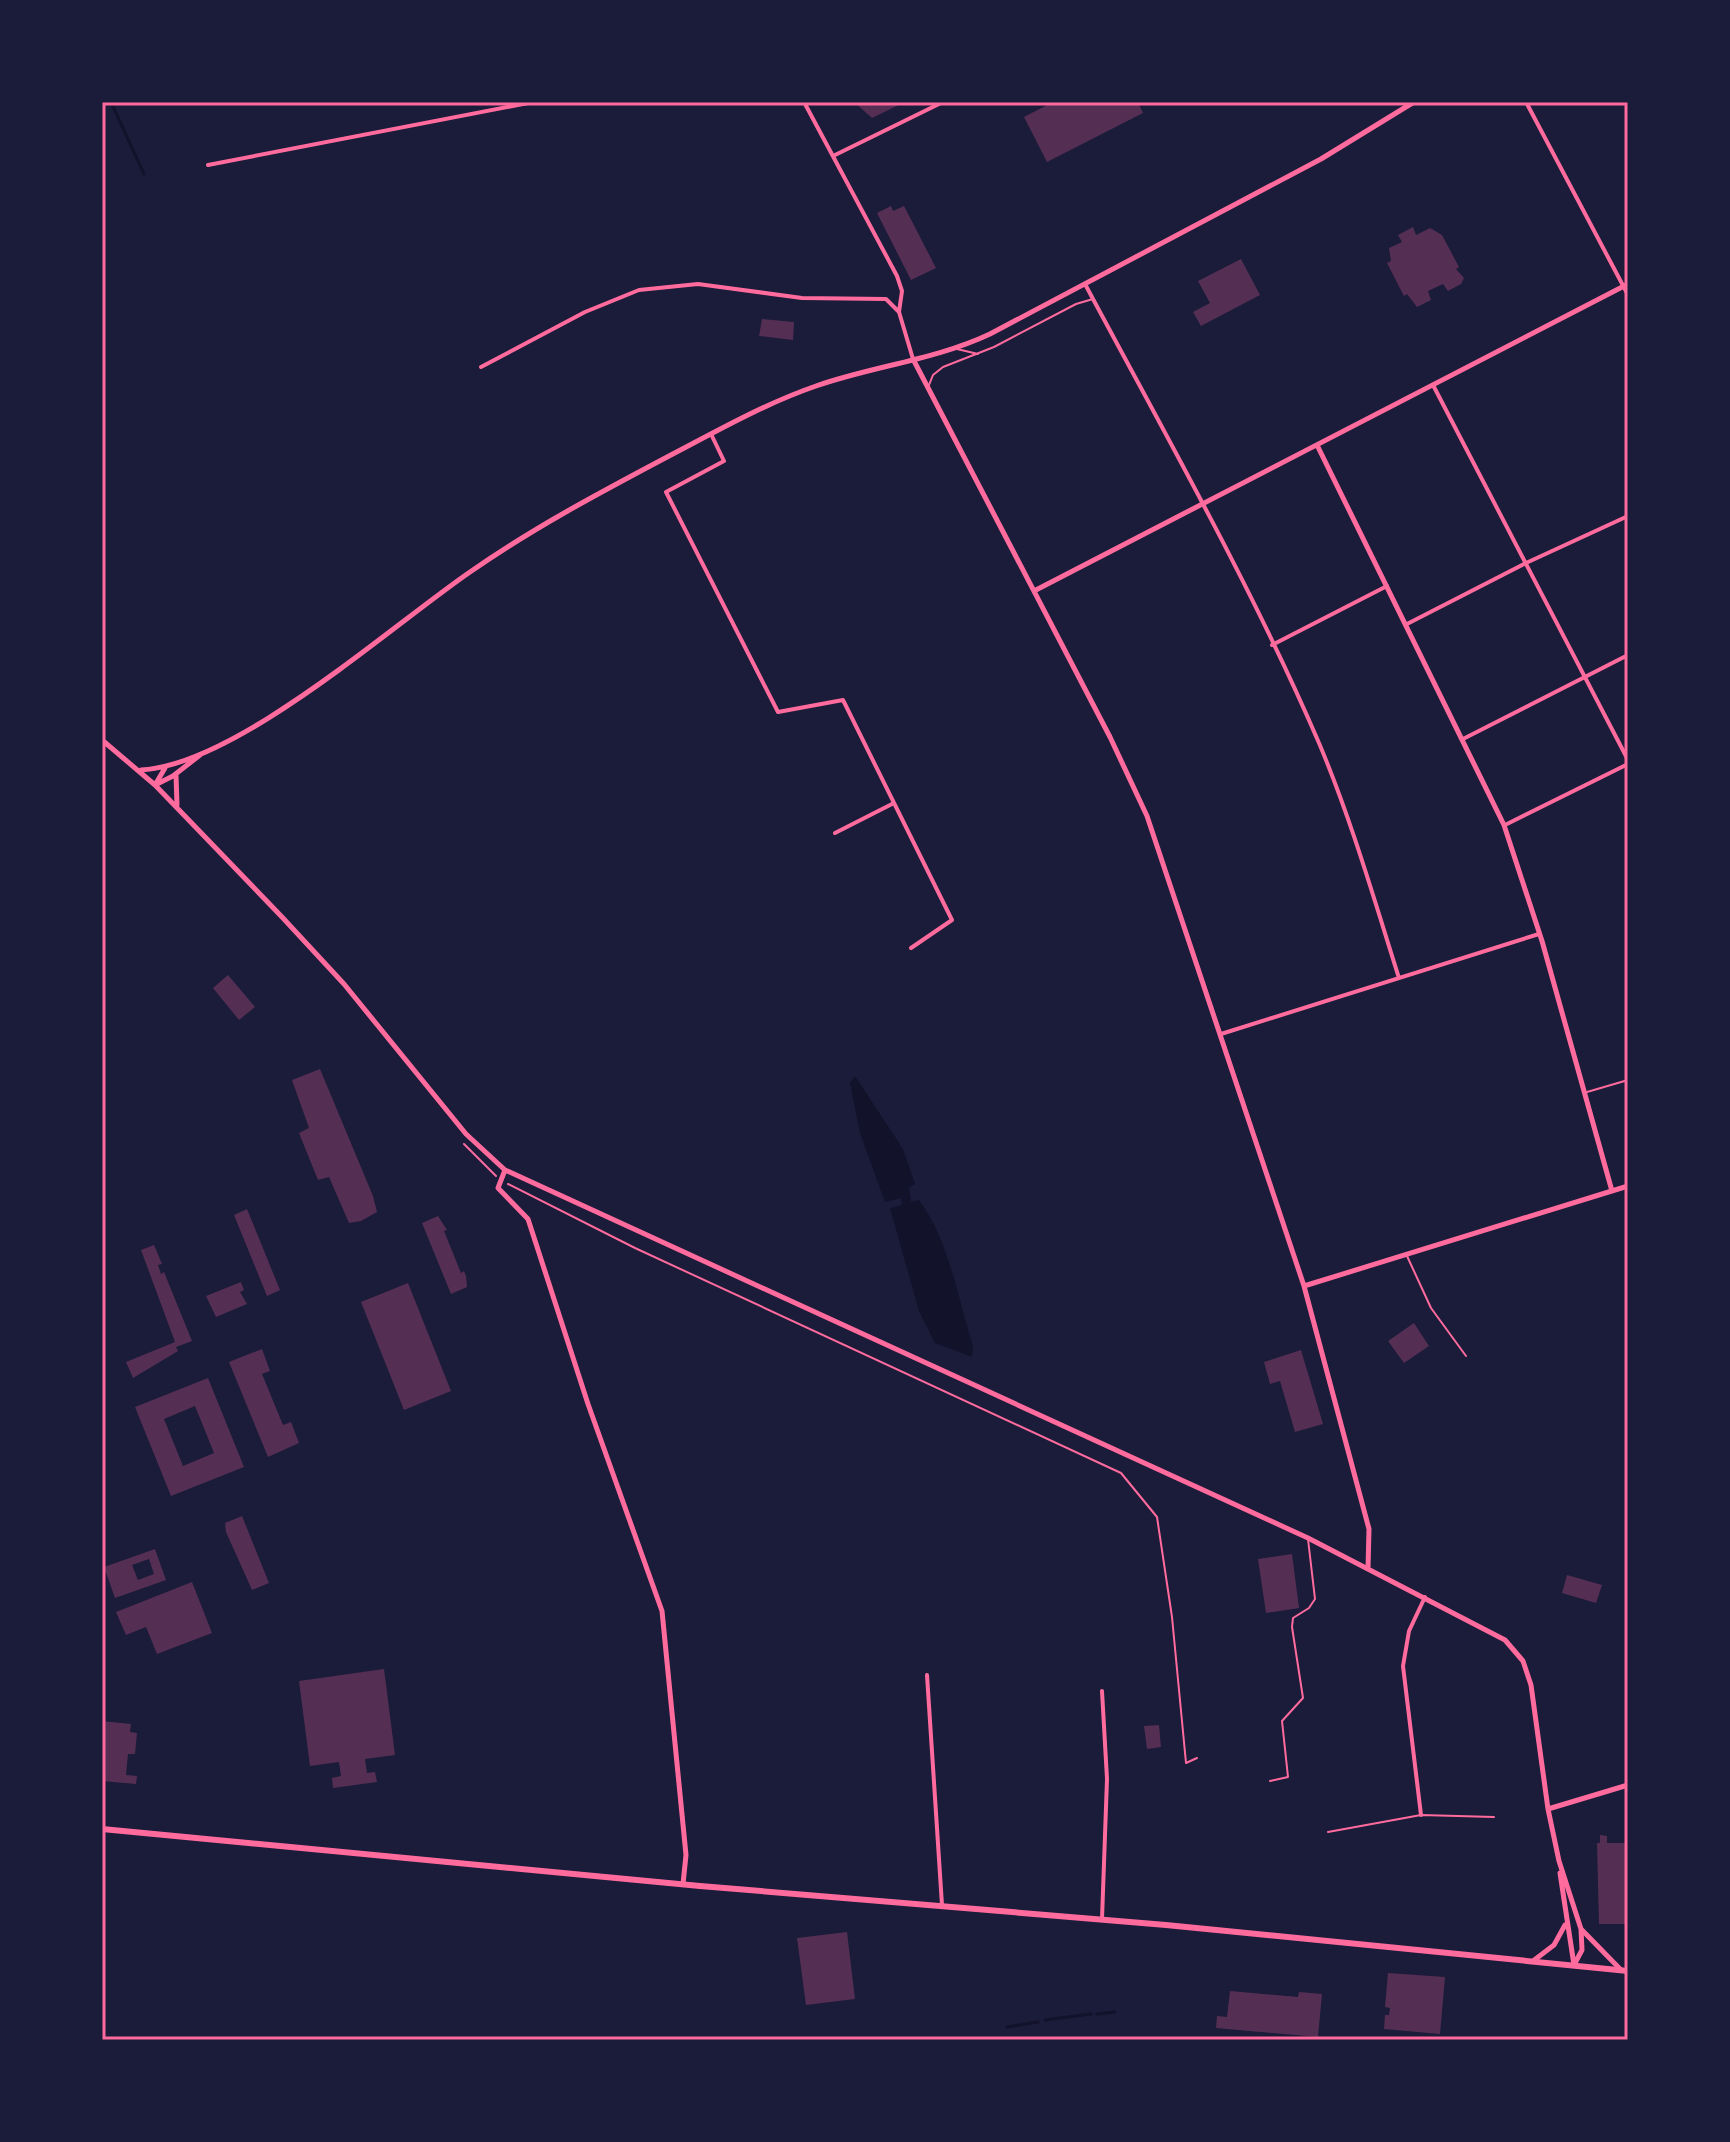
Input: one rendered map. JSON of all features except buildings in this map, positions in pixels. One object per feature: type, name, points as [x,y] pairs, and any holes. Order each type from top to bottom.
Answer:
[{"type":"main road","points":[[102,1829],[683,1884],[1102,1919],[1625,1971]]},
{"type":"street","points":[[208,165],[533,102]]},
{"type":"street","points":[[804,102],[900,281],[903,296],[899,312],[913,359],[1143,807],[1304,1286],[1369,1529],[1368,1569]]},
{"type":"street","points":[[833,156],[943,102]]},
{"type":"street","points":[[139,770],[169,764],[206,750],[285,707],[525,535],[711,434],[815,386],[954,349],[1085,284],[1321,159],[1414,102]]},
{"type":"street","points":[[1526,102],[1626,285],[1628,295]]},
{"type":"street","points":[[481,367],[585,312],[639,290],[698,284],[802,298],[879,297],[899,312]]},
{"type":"street","points":[[1085,284],[1272,645],[1338,790],[1399,978]]},
{"type":"street","points":[[1034,591],[1626,285]]},
{"type":"street","points":[[1433,385],[1628,762],[1504,825]]},
{"type":"street","points":[[711,434],[724,461],[666,492],[778,712],[843,700],[952,920],[911,948]]},
{"type":"street","points":[[1317,445],[1504,825],[1540,934],[1612,1191]]},
{"type":"street","points":[[1407,624],[1526,563],[1628,516]]},
{"type":"street","points":[[1272,645],[1387,586]]},
{"type":"street","points":[[1463,739],[1628,655]]},
{"type":"street","points":[[102,740],[179,809],[344,984],[466,1134],[505,1170],[1308,1538],[1505,1640],[1523,1661],[1531,1685],[1548,1809],[1559,1861],[1581,1929],[1582,1950],[1574,1965]]},
{"type":"street","points":[[155,785],[176,774],[206,750]]},
{"type":"street","points":[[155,785],[169,764]]},
{"type":"street","points":[[176,774],[174,791],[179,809]]},
{"type":"street","points":[[835,833],[894,803]]},
{"type":"street","points":[[1221,1034],[1540,934]]},
{"type":"street","points":[[505,1170],[498,1188],[528,1219],[588,1404],[662,1611],[686,1855],[683,1884]]},
{"type":"street","points":[[1304,1286],[1628,1186]]},
{"type":"street","points":[[1421,1815],[1403,1666],[1409,1631],[1425,1597]]},
{"type":"street","points":[[927,1675],[942,1905]]},
{"type":"street","points":[[1102,1691],[1107,1779],[1102,1919]]},
{"type":"street","points":[[1548,1809],[1628,1785]]},
{"type":"street","points":[[1559,1861],[1565,1924],[1574,1965]]},
{"type":"street","points":[[1533,1961],[1554,1945],[1565,1924]]},
{"type":"street","points":[[1581,1929],[1625,1971]]},
{"type":"lane","points":[[928,390],[937,370],[979,354],[1076,304],[1094,299]]},
{"type":"lane","points":[[954,349],[979,354]]},
{"type":"lane","points":[[1585,1093],[1628,1080]]},
{"type":"lane","points":[[1407,1255],[1431,1308],[1466,1356]]},
{"type":"lane","points":[[1270,1781],[1288,1777],[1282,1721],[1303,1698],[1292,1627],[1293,1618],[1309,1608],[1315,1599],[1308,1538]]},
{"type":"lane","points":[[1328,1832],[1421,1815],[1494,1817]]},
{"type":"path","points":[[461,1140],[487,1171]]},
{"type":"path","points":[[508,1185],[647,1253],[1121,1473],[1157,1517],[1172,1617],[1186,1763],[1197,1758]]},
{"type":"shaded area","points":[[855,1076],[903,1149],[915,1184],[909,1187],[911,1202],[919,1200],[938,1233],[952,1270],[973,1346],[972,1357],[935,1343],[919,1311],[890,1208],[902,1205],[901,1198],[885,1202],[860,1133],[850,1083]]},
{"type":"waterway","points":[[111,102],[144,174]]},
{"type":"waterway","points":[[1097,2014],[1115,2012]]},
{"type":"waterway","points":[[1045,2020],[1091,2014]]},
{"type":"waterway","points":[[1007,2027],[1038,2022]]}]
